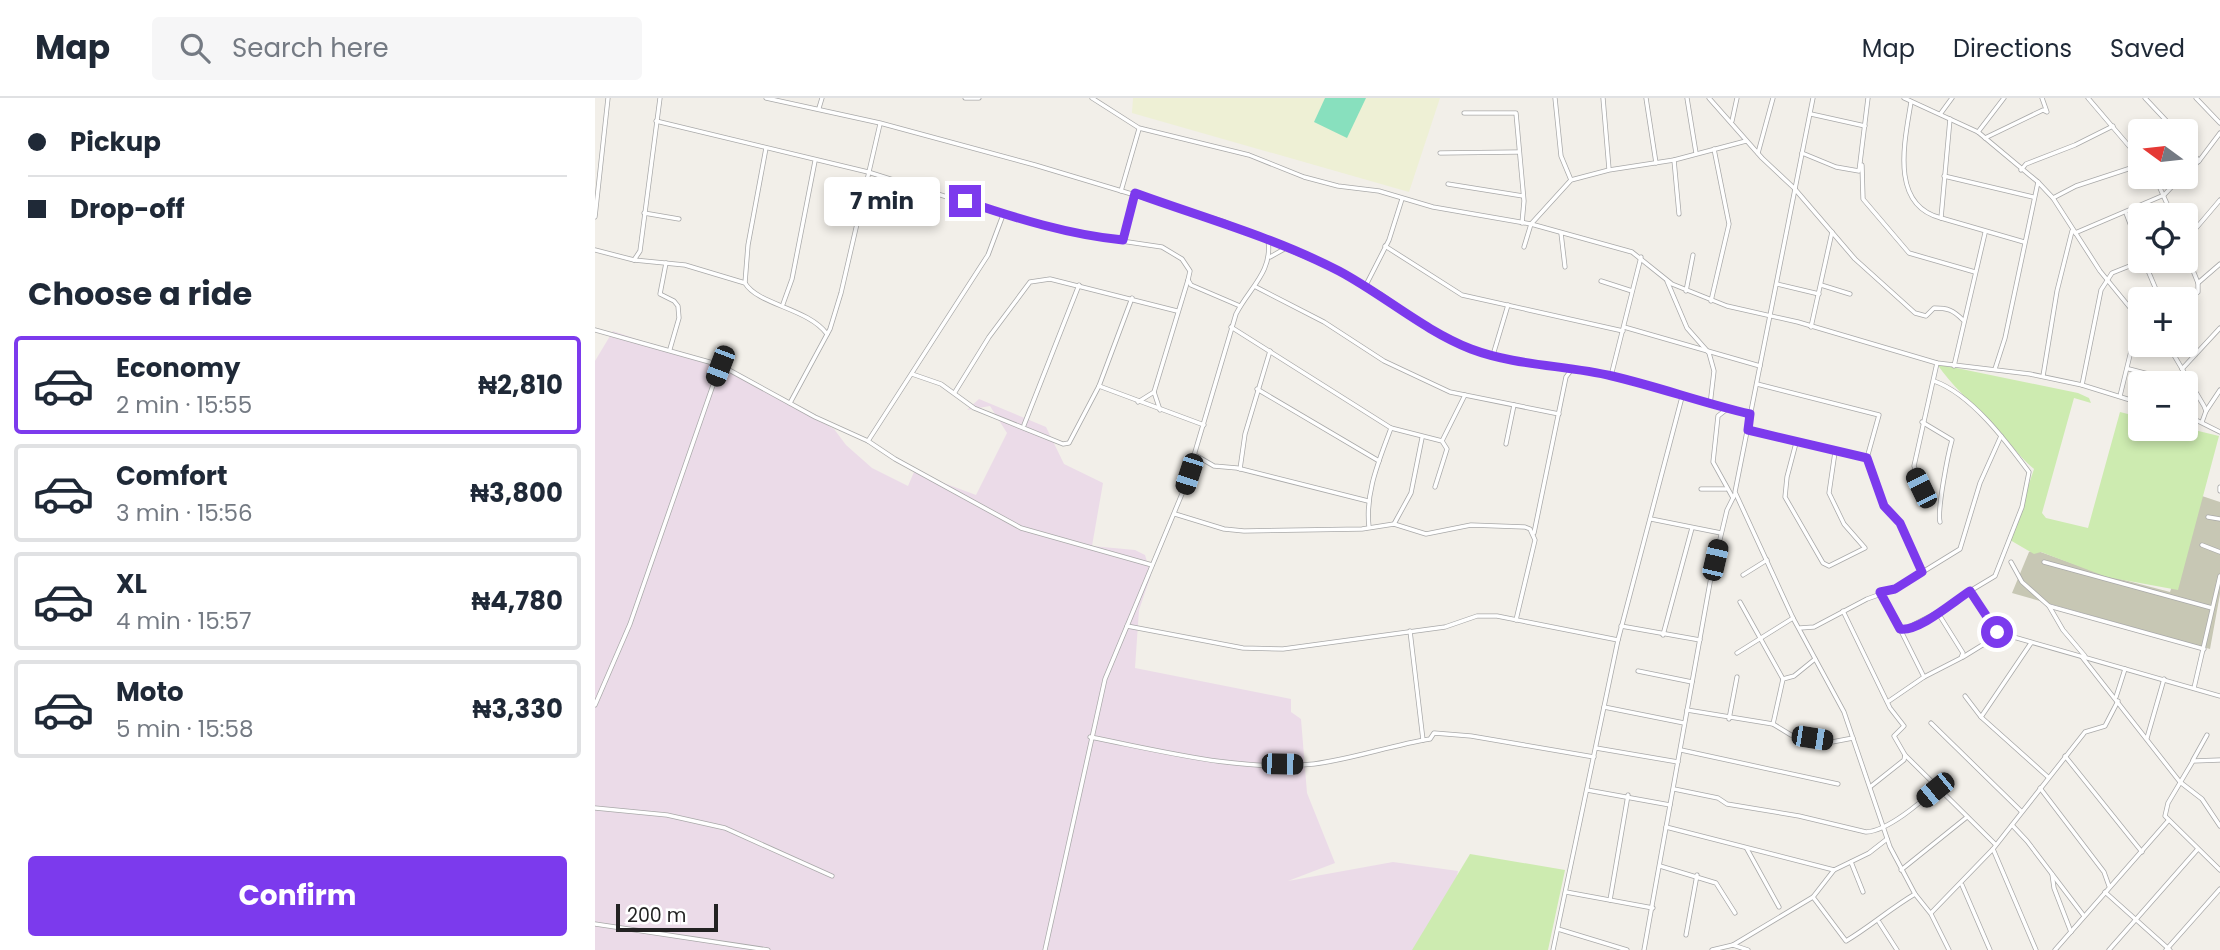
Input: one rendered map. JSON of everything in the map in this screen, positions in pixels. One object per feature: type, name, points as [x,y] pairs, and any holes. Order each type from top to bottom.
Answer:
[{"type":"street","points":[[595,217],[608,98]]},
{"type":"street","points":[[643,260],[640,251],[660,98]]},
{"type":"street","points":[[766,98],[880,123],[1135,193],[1225,222],[1287,247],[1365,287],[1442,336],[1493,355],[1611,376],[1750,414]]},
{"type":"street","points":[[819,108],[822,98]]},
{"type":"street","points":[[965,98],[979,98]]},
{"type":"street","points":[[1092,98],[1139,128],[1249,155],[1338,186],[1367,188],[1433,208],[1531,224],[1641,257],[1672,284],[1711,301],[1937,363],[2043,376],[2082,384],[2128,399]]},
{"type":"street","points":[[1555,98],[1561,156],[1571,180]]},
{"type":"street","points":[[1603,98],[1609,170]]},
{"type":"street","points":[[1646,98],[1656,163]]},
{"type":"street","points":[[1687,98],[1696,153]]},
{"type":"street","points":[[1709,98],[1758,153],[1794,188],[1855,259],[1915,313],[1926,316],[1934,309],[1942,308],[1953,310],[1963,320]]},
{"type":"street","points":[[1732,121],[1737,98]]},
{"type":"street","points":[[1758,153],[1773,98]]},
{"type":"street","points":[[1644,950],[1721,533],[1727,510],[1734,500],[1813,98]]},
{"type":"street","points":[[1868,98],[1862,165],[1863,200],[1909,253],[1975,272]]},
{"type":"street","points":[[1905,98],[1978,132],[2038,182],[2053,198],[2073,232],[2128,306]]},
{"type":"street","points":[[1941,114],[1952,98]]},
{"type":"street","points":[[1978,132],[2004,98]]},
{"type":"street","points":[[1985,138],[2043,110],[2047,112],[2042,98]]},
{"type":"street","points":[[2088,98],[2128,144]]},
{"type":"street","points":[[2145,98],[2165,119]]},
{"type":"street","points":[[2196,98],[2220,123]]},
{"type":"street","points":[[1911,102],[1902,165],[1905,185],[1925,210],[1945,219],[1976,226],[1985,233],[2024,242]]},
{"type":"street","points":[[1464,113],[1515,113],[1523,196],[1522,223]]},
{"type":"street","points":[[1811,114],[1865,126]]},
{"type":"street","points":[[1945,219],[1941,218],[1949,118]]},
{"type":"street","points":[[656,121],[868,172],[1004,215],[1174,252],[1190,271],[1154,392],[1160,410]]},
{"type":"street","points":[[790,403],[827,334],[851,257],[880,123]]},
{"type":"street","points":[[2021,170],[2026,163],[2075,145],[2113,126]]},
{"type":"street","points":[[1121,191],[1139,128]]},
{"type":"street","points":[[2199,161],[2220,133]]},
{"type":"street","points":[[1524,247],[1531,224],[1571,180],[1609,170],[1674,160],[1747,141]]},
{"type":"street","points":[[766,148],[748,245],[745,283],[751,293],[783,304],[822,328],[827,334]]},
{"type":"street","points":[[1711,301],[1729,224],[1714,149]]},
{"type":"street","points":[[1440,153],[1519,152]]},
{"type":"street","points":[[1802,153],[1836,167],[1857,171],[1862,165]]},
{"type":"street","points":[[1674,160],[1679,214]]},
{"type":"street","points":[[783,304],[792,279],[815,161]]},
{"type":"street","points":[[2053,198],[2076,186],[2128,169]]},
{"type":"street","points":[[1944,176],[2033,197]]},
{"type":"street","points":[[1995,369],[2005,338],[2038,182]]},
{"type":"street","points":[[1448,184],[1523,196]]},
{"type":"street","points":[[2162,189],[2168,203]]},
{"type":"street","points":[[2073,232],[2126,213],[2165,195],[2170,189]]},
{"type":"street","points":[[1123,240],[1135,193]]},
{"type":"street","points":[[1365,287],[1385,246],[1403,198]]},
{"type":"street","points":[[2198,226],[2220,200]]},
{"type":"street","points":[[644,213],[680,219]]},
{"type":"street","points":[[2126,213],[2128,218]]},
{"type":"street","points":[[868,441],[988,255],[1004,215]]},
{"type":"street","points":[[1811,327],[1832,232]]},
{"type":"street","points":[[2043,376],[2057,291],[2073,232]]},
{"type":"street","points":[[1562,233],[1565,267]]},
{"type":"street","points":[[1954,366],[1985,233]]},
{"type":"street","points":[[1045,950],[1090,737],[1105,679],[1175,514],[1204,425],[1231,327],[1240,306],[1256,287],[1270,257],[1268,240]]},
{"type":"street","points":[[1385,246],[1462,295],[1624,329],[1761,366]]},
{"type":"street","points":[[1270,257],[1287,247]]},
{"type":"street","points":[[595,250],[634,260],[666,263],[745,283]]},
{"type":"street","points":[[634,260],[640,251]]},
{"type":"street","points":[[1686,291],[1693,255]]},
{"type":"street","points":[[1611,376],[1641,257]]},
{"type":"street","points":[[666,263],[660,294],[674,301],[679,315],[670,350]]},
{"type":"street","points":[[2198,283],[2220,264]]},
{"type":"street","points":[[2082,384],[2101,290],[2106,279],[2128,266]]},
{"type":"street","points":[[2194,273],[2198,287]]},
{"type":"street","points":[[1666,278],[1682,318],[1702,348],[1709,353],[1714,371],[1710,405]]},
{"type":"street","points":[[954,392],[989,337],[1030,282],[1050,279],[1177,311]]},
{"type":"street","points":[[1188,280],[1198,290],[1240,306]]},
{"type":"street","points":[[1601,281],[1632,291]]},
{"type":"street","points":[[1671,291],[1672,284]]},
{"type":"street","points":[[1777,284],[1819,294]]},
{"type":"street","points":[[1024,425],[1079,285]]},
{"type":"street","points":[[1821,285],[1850,294]]},
{"type":"street","points":[[1256,287],[1324,322],[1384,361],[1450,392],[1559,414]]},
{"type":"street","points":[[912,374],[925,377],[954,392],[974,408],[1024,425],[1063,444],[1069,443],[1099,386],[1132,298]]},
{"type":"street","points":[[1493,355],[1508,306]]},
{"type":"street","points":[[1231,327],[1391,428],[1441,441],[1447,449],[1435,487]]},
{"type":"street","points":[[2175,357],[2182,369],[2220,328]]},
{"type":"street","points":[[595,330],[720,366],[868,441],[895,459],[1014,525],[1040,536],[1152,565]]},
{"type":"street","points":[[1240,469],[1245,433],[1270,351]]},
{"type":"street","points":[[2120,396],[2131,357]]},
{"type":"street","points":[[1921,488],[1914,468],[1937,363]]},
{"type":"street","points":[[595,705],[630,624],[720,366]]},
{"type":"street","points":[[1558,367],[1566,377]]},
{"type":"street","points":[[1516,620],[1566,377],[1572,369]]},
{"type":"street","points":[[2129,369],[2136,371]]},
{"type":"street","points":[[1900,629],[1908,629],[1938,613],[1995,576],[2022,507],[2029,472],[2001,436],[1965,399],[1934,381]]},
{"type":"street","points":[[1757,384],[1879,415],[1867,458],[1884,506],[1900,523],[1922,572]]},
{"type":"street","points":[[1099,386],[1204,425]]},
{"type":"street","points":[[1257,389],[1379,461]]},
{"type":"street","points":[[2202,422],[2220,390]]},
{"type":"street","points":[[1138,401],[1154,392]]},
{"type":"street","points":[[1441,441],[1465,395]]},
{"type":"street","points":[[1553,950],[1621,625],[1682,397]]},
{"type":"street","points":[[2198,397],[2206,411]]},
{"type":"street","points":[[1506,444],[1514,404]]},
{"type":"street","points":[[1727,409],[1718,416],[1713,463],[1734,500]]},
{"type":"street","points":[[2198,420],[2220,432]]},
{"type":"street","points":[[1923,422],[1952,440],[1946,459],[1946,481],[1938,513],[1940,522]]},
{"type":"street","points":[[1369,527],[1368,501],[1391,428]]},
{"type":"street","points":[[1748,430],[1867,458]]},
{"type":"street","points":[[1799,628],[1814,627],[1880,592],[1895,589],[1960,549],[1980,483],[2001,436]]},
{"type":"street","points":[[1394,524],[1411,493],[1422,438]]},
{"type":"street","points":[[1796,443],[1785,497],[1823,563],[1829,566],[1865,548],[1844,524],[1829,493],[1835,452]]},
{"type":"street","points":[[1195,455],[1214,466],[1240,469],[1368,501]]},
{"type":"street","points":[[1702,489],[1728,489]]},
{"type":"street","points":[[1735,492],[1793,618],[1816,658],[1853,738],[1901,870],[1931,914],[1949,950]]},
{"type":"street","points":[[1175,514],[1224,529],[1244,531],[1394,524],[1419,534],[1471,525],[1525,527],[1534,534]]},
{"type":"street","points":[[2208,517],[2220,519]]},
{"type":"street","points":[[1650,519],[1721,533]]},
{"type":"street","points":[[1663,635],[1692,528]]},
{"type":"street","points":[[2202,545],[2220,552]]},
{"type":"street","points":[[1744,575],[1767,560]]},
{"type":"street","points":[[2011,562],[2022,582],[2049,606],[2063,630],[2180,782],[2202,799],[2220,825]]},
{"type":"street","points":[[2044,562],[2212,608]]},
{"type":"street","points":[[2194,688],[2220,576]]},
{"type":"street","points":[[1970,591],[1991,621],[1997,636]]},
{"type":"street","points":[[1880,592],[1924,677]]},
{"type":"street","points":[[1740,602],[1758,639],[1783,679],[1773,724]]},
{"type":"street","points":[[2049,606],[2204,649]]},
{"type":"street","points":[[1843,611],[1888,703],[1904,726],[1894,736],[1905,755],[1994,847],[2036,950]]},
{"type":"street","points":[[1938,613],[1963,653],[1961,658]]},
{"type":"street","points":[[1128,626],[1264,650],[1310,647],[1445,627],[1477,616],[1516,620],[1618,640]]},
{"type":"street","points":[[1737,653],[1793,618]]},
{"type":"street","points":[[1621,625],[1700,640]]},
{"type":"street","points":[[1410,631],[1423,740]]},
{"type":"street","points":[[1888,703],[1924,677],[2003,634],[2220,696]]},
{"type":"street","points":[[1981,717],[2031,642]]},
{"type":"street","points":[[1783,679],[1794,676],[1816,658]]},
{"type":"street","points":[[1931,914],[1994,847],[2084,732],[2105,726],[2117,699],[2125,669]]},
{"type":"street","points":[[1638,671],[1692,682]]},
{"type":"street","points":[[1729,719],[1737,677]]},
{"type":"street","points":[[2147,738],[2164,679]]},
{"type":"street","points":[[1965,696],[1981,717],[2048,777]]},
{"type":"street","points":[[1604,707],[1684,723]]},
{"type":"street","points":[[1687,710],[1729,719],[1773,724],[1791,735],[1832,742],[1853,738]]},
{"type":"street","points":[[1931,723],[2021,811]]},
{"type":"street","points":[[1090,737],[1221,760],[1296,765],[1316,764],[1430,739],[1434,733],[1471,736],[1594,757]]},
{"type":"street","points":[[2207,735],[2167,807],[2168,821],[2220,870]]},
{"type":"street","points":[[1596,748],[1678,762]]},
{"type":"street","points":[[1681,750],[1733,760],[1795,777],[1838,784]]},
{"type":"street","points":[[1870,787],[1904,760],[1905,755]]},
{"type":"street","points":[[2065,756],[2141,852]]},
{"type":"street","points":[[2193,761],[2220,760]]},
{"type":"street","points":[[1673,789],[1718,798],[1727,804],[1799,816],[1854,832],[1875,832],[1902,816],[1938,787]]},
{"type":"street","points":[[2040,788],[2104,872],[2109,886]]},
{"type":"street","points":[[1587,790],[1669,804]]},
{"type":"street","points":[[1610,900],[1628,795]]},
{"type":"street","points":[[595,808],[667,815],[725,828],[832,876]]},
{"type":"street","points":[[1901,870],[1967,817]]},
{"type":"street","points":[[2055,950],[2168,821]]},
{"type":"street","points":[[2011,825],[2084,916]]},
{"type":"street","points":[[1666,828],[1834,870]]},
{"type":"street","points":[[1712,950],[1733,945],[1813,897],[1834,870],[1888,839]]},
{"type":"street","points":[[1747,849],[1779,908]]},
{"type":"street","points":[[2109,950],[2197,850]]},
{"type":"street","points":[[1851,862],[1863,892]]},
{"type":"street","points":[[1660,866],[1697,875],[1718,885],[1735,913]]},
{"type":"street","points":[[2052,873],[2054,888],[2071,932]]},
{"type":"street","points":[[1686,935],[1697,875]]},
{"type":"street","points":[[1962,884],[1990,950]]},
{"type":"street","points":[[2105,892],[2168,949],[2220,890]]},
{"type":"street","points":[[1566,892],[1653,908]]},
{"type":"street","points":[[1813,897],[1846,941],[1879,922],[1893,906],[1915,894]]},
{"type":"street","points":[[1879,922],[1897,950]]},
{"type":"street","points":[[595,924],[768,950]]},
{"type":"street","points":[[1558,929],[1627,950]]},
{"type":"street","points":[[1733,945],[1748,950]]},
{"type":"shaded area","points":[[1133,98],[1440,98],[1409,192],[1132,113]]},
{"type":"shaded area","points":[[613,331],[733,373],[834,429],[846,445],[872,468],[908,486],[914,472],[976,495],[1007,433],[990,406],[967,410],[979,399],[1046,427],[1064,464],[1103,483],[1092,546],[1135,550],[1145,555],[1151,575],[1139,610],[1135,668],[1291,699],[1291,712],[1301,719],[1307,793],[1335,863],[1288,881],[1393,862],[1458,871],[1442,950],[595,950],[595,361]]},
{"type":"shaded area","points":[[2202,496],[2220,502],[2220,594],[2210,649],[2012,593],[2029,552],[2035,550],[2105,575],[2170,592]]},
{"type":"green space","points":[[1325,98],[1366,98],[1347,138],[1314,122]]},
{"type":"green space","points":[[1937,364],[2078,393],[2089,398],[2091,403],[2074,398],[2042,513],[2046,518],[2088,528],[2120,412],[2128,414],[2128,441],[2198,441],[2198,431],[2219,436],[2178,590],[2107,577],[2041,552],[2034,554],[2010,540],[2034,469],[1955,387]]},
{"type":"green space","points":[[1470,854],[1565,870],[1548,950],[1412,950]]},
{"type":"route","points":[[965,201],[1004,215],[1101,238],[1123,240],[1135,193],[1225,222],[1312,258],[1382,295],[1433,331],[1473,350],[1511,360],[1611,376],[1661,389],[1750,414],[1748,430],[1867,458],[1879,485],[1884,506],[1900,523],[1922,572],[1895,589],[1880,592],[1900,629],[1908,629],[1938,613],[1970,591],[1997,632]]}]
